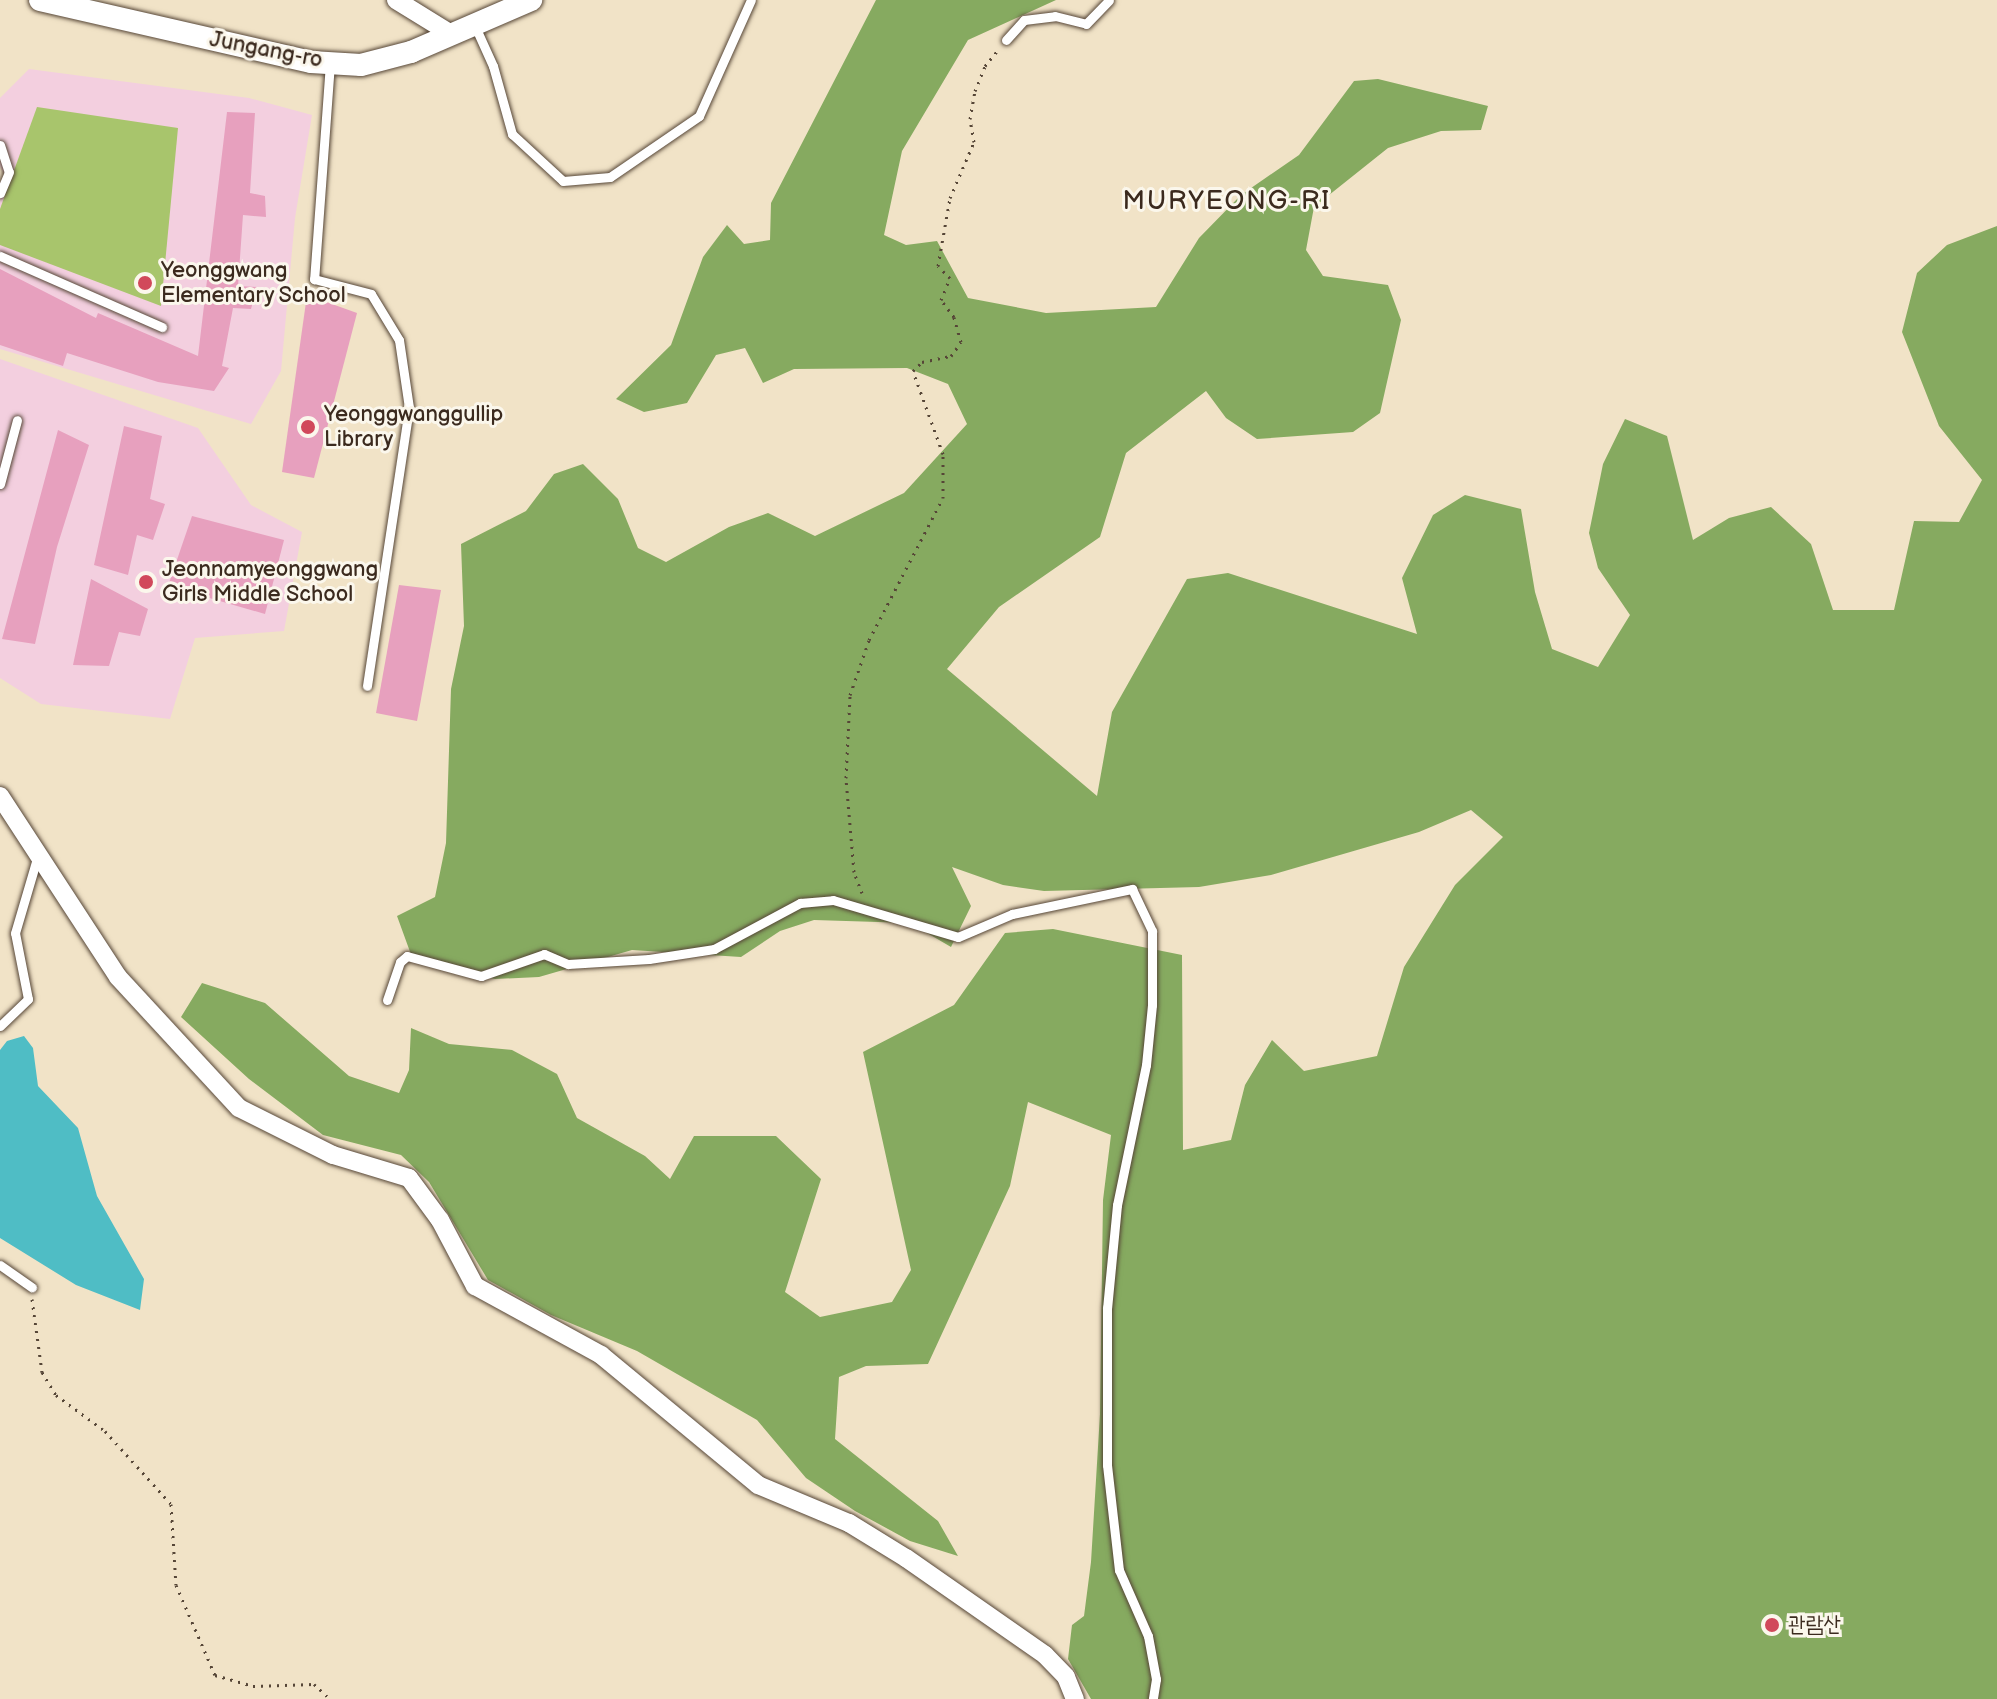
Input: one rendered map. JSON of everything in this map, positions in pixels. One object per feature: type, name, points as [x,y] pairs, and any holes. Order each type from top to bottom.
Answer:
[{"type":"street","name":"Jungang-ro","points":[[40,0],[330,63],[361,65],[451,34],[531,0]]},
{"type":"street","points":[[396,0],[451,34]]},
{"type":"street","points":[[0,796],[39,851],[118,977],[239,1108],[333,1155],[409,1178],[440,1220],[475,1286],[601,1355],[758,1485],[849,1523],[918,1566],[1045,1655],[1066,1677],[1075,1699]]},
{"type":"lane","points":[[474,24],[493,66],[512,134],[563,181],[610,177],[699,116],[751,0]]},
{"type":"lane","points":[[1006,40],[1024,20],[1055,16],[1086,24],[1109,0]]},
{"type":"lane","points":[[330,63],[314,279],[371,294],[399,340],[409,408],[367,686]]},
{"type":"lane","points":[[0,145],[9,172],[0,193]]},
{"type":"lane","points":[[0,256],[162,327]]},
{"type":"lane","points":[[0,484],[17,420]]},
{"type":"lane","points":[[0,1026],[28,999],[15,933],[39,851]]},
{"type":"lane","points":[[387,1000],[400,962],[407,956],[481,976],[544,954],[568,964],[714,949],[800,903],[833,900],[871,915],[958,937],[1012,914],[1132,889],[1152,931],[1146,1065],[1117,1205],[1105,1389],[1119,1570],[1148,1636],[1156,1679],[1153,1699]]},
{"type":"lane","points":[[0,1265],[32,1287]]},
{"type":"path","points":[[871,915],[854,872],[846,778],[850,695],[869,640],[943,498],[943,454],[913,371],[922,362],[951,356],[961,342],[954,317],[941,300],[950,278],[938,266],[950,198],[974,142],[970,119],[975,91],[985,66],[1006,40]]},
{"type":"path","points":[[32,1287],[42,1372],[56,1395],[105,1431],[171,1504],[176,1585],[215,1675],[253,1686],[314,1684],[330,1699]]},
{"type":"shaded area","name":"Yeonggwang Elementary School","points":[[29,69],[249,98],[312,115],[295,218],[281,371],[251,424],[0,349],[0,182],[5,176],[0,166],[0,98]]},
{"type":"shaded area","name":"Jeonnamyeonggwang Girls Middle School","points":[[0,359],[198,428],[251,505],[302,532],[284,631],[195,638],[170,719],[41,704],[0,678]]},
{"type":"green space","points":[[876,0],[1056,0],[968,40],[902,151],[884,235],[906,245],[937,241],[968,298],[1046,313],[1156,307],[1199,238],[1241,195],[1299,155],[1354,81],[1378,79],[1488,106],[1481,130],[1441,131],[1388,148],[1314,207],[1306,250],[1323,276],[1388,285],[1401,320],[1380,413],[1353,432],[1257,439],[1226,418],[1206,391],[1126,453],[1100,537],[999,607],[947,669],[1097,796],[1112,712],[1187,579],[1228,573],[1417,634],[1402,578],[1433,515],[1465,495],[1521,509],[1535,592],[1552,649],[1598,667],[1630,615],[1598,568],[1589,533],[1603,464],[1625,419],[1667,436],[1693,540],[1729,518],[1771,507],[1811,544],[1833,610],[1894,610],[1914,521],[1959,522],[1982,480],[1939,426],[1902,332],[1917,273],[1947,245],[1997,226],[1997,1699],[1091,1699],[1068,1659],[1072,1625],[1084,1616],[1091,1562],[1100,1414],[1103,1200],[1111,1135],[1028,1102],[1010,1186],[928,1364],[866,1366],[839,1377],[835,1439],[938,1521],[958,1556],[910,1541],[855,1511],[806,1478],[757,1420],[637,1351],[551,1315],[488,1280],[429,1182],[401,1155],[323,1135],[249,1079],[181,1017],[202,983],[265,1003],[349,1076],[399,1093],[409,1070],[411,1028],[449,1044],[512,1050],[557,1074],[577,1118],[645,1156],[670,1179],[694,1136],[776,1136],[821,1179],[785,1292],[820,1317],[892,1302],[911,1270],[863,1052],[954,1005],[1005,933],[1053,929],[1182,955],[1183,1150],[1231,1140],[1245,1085],[1272,1040],[1304,1071],[1377,1056],[1404,967],[1455,885],[1503,837],[1471,810],[1419,832],[1271,875],[1199,887],[1044,891],[1003,885],[952,867],[971,906],[951,947],[910,923],[814,920],[780,931],[741,957],[632,950],[539,977],[495,979],[413,960],[397,916],[435,897],[446,843],[451,689],[464,626],[461,544],[526,511],[554,474],[583,464],[618,499],[638,548],[666,562],[729,527],[768,513],[815,536],[904,493],[967,424],[948,384],[907,368],[794,369],[763,383],[745,348],[716,355],[687,403],[644,412],[616,399],[671,345],[703,257],[727,225],[744,244],[770,240],[771,203]]},
{"type":"green space","points":[[37,107],[178,128],[161,306],[0,245],[0,209]]},
{"type":"water","points":[[24,1036],[33,1048],[38,1086],[78,1128],[97,1196],[144,1279],[140,1310],[76,1285],[0,1238],[0,1050],[7,1041]]},
{"type":"building","points":[[227,112],[255,113],[250,193],[265,196],[266,217],[243,215],[238,286],[257,287],[251,309],[233,308],[222,366],[229,368],[214,391],[158,382],[67,353],[63,366],[0,345],[0,269],[96,318],[98,313],[198,356]]},
{"type":"building","name":"Yeonggwanggullip Library","points":[[307,295],[357,313],[314,478],[282,472]]},
{"type":"building","points":[[124,426],[162,436],[150,499],[165,504],[153,540],[137,535],[128,575],[94,565]]},
{"type":"building","points":[[58,430],[89,445],[57,547],[35,644],[2,639]]},
{"type":"building","points":[[192,516],[284,540],[265,614],[168,586]]},
{"type":"building","points":[[91,579],[148,609],[140,636],[119,632],[109,666],[73,665]]},
{"type":"building","points":[[399,585],[441,590],[417,721],[376,713]]},
{"type":"place","name":"Yeonggwang Elementary School","points":[[145,283]]},
{"type":"place","name":"Yeonggwanggullip Library","points":[[308,427]]},
{"type":"place","name":"Jeonnamyeonggwang Girls Middle School","points":[[146,582]]},
{"type":"place","name":"관람산","points":[[1772,1625]]},
{"type":"district","name":"MURYEONG-RI","points":[[1227,202]]}]
